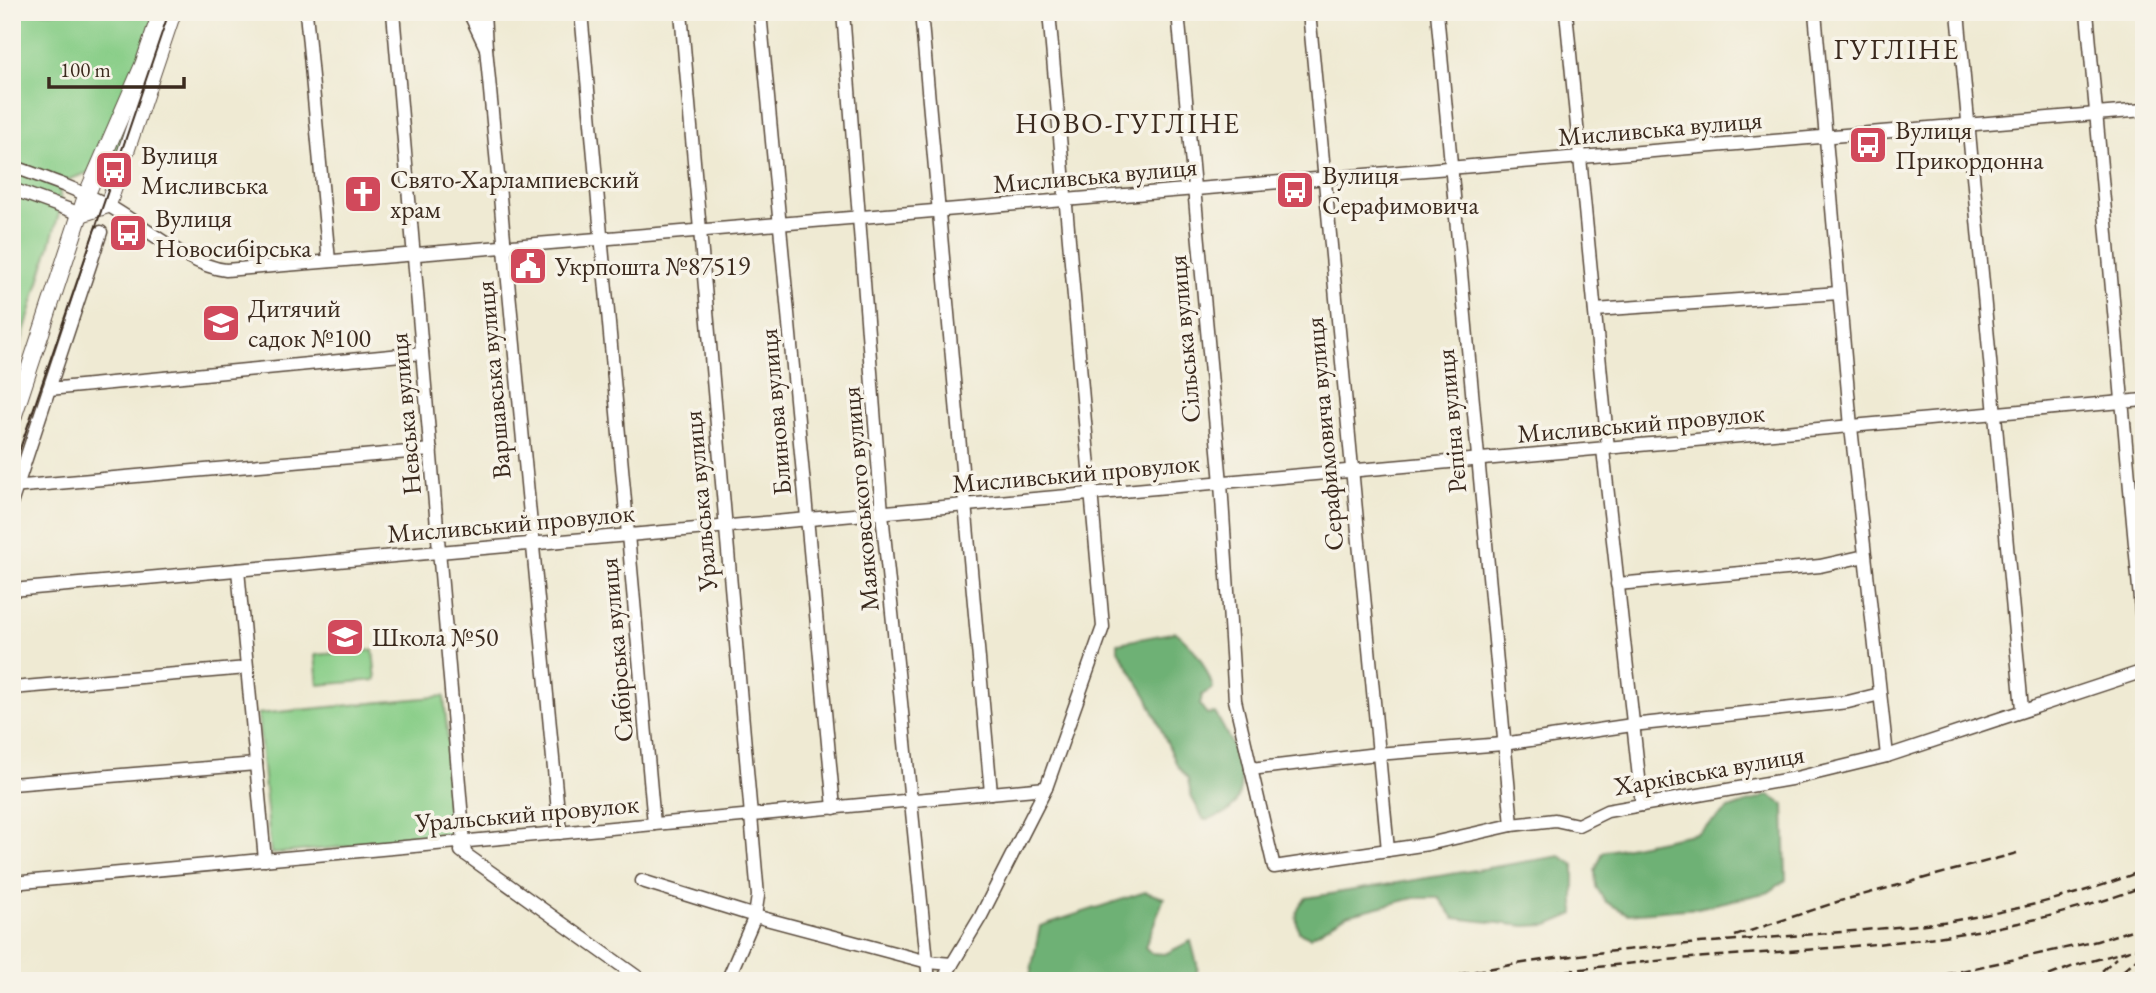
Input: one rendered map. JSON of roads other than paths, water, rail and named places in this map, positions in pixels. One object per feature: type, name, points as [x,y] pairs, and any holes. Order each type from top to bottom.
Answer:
[{"type":"main road","points":[[12,421],[89,189],[161,12]]},
{"type":"main road","points":[[81,214],[108,205],[173,12]]},
{"type":"main road","points":[[117,125],[133,133]]},
{"type":"street","points":[[306,12],[329,261]]},
{"type":"street","name":"Невська вулиця","points":[[393,12],[465,848]]},
{"type":"street","name":"Варшавська вулиця","points":[[469,12],[486,47]]},
{"type":"street","name":"Варшавська вулиця","points":[[484,12],[531,544],[560,833]]},
{"type":"street","name":"Сибірська вулиця","points":[[581,12],[654,824]]},
{"type":"street","name":"Уральська вулиця","points":[[681,12],[758,896],[755,916],[727,981]]},
{"type":"street","name":"Блинова вулиця","points":[[760,12],[834,808]]},
{"type":"street","name":"Маяковського вулиця","points":[[843,12],[882,513],[929,981]]},
{"type":"street","points":[[921,12],[991,793]]},
{"type":"street","points":[[942,981],[1046,788],[1103,627],[1049,12]]},
{"type":"street","name":"Сільська вулиця","points":[[1178,12],[1221,483],[1235,701],[1273,867]]},
{"type":"street","name":"Серафимовича вулиця","points":[[1309,12],[1350,471],[1388,850]]},
{"type":"street","name":"Рєпіна вулиця","points":[[1437,12],[1512,825]]},
{"type":"street","points":[[1566,12],[1595,310],[1617,584],[1642,805]]},
{"type":"street","points":[[1815,12],[1851,427],[1887,756]]},
{"type":"street","points":[[1958,12],[2022,709]]},
{"type":"street","points":[[2087,12],[2144,644]]},
{"type":"street","name":"Мисливська вулиця","points":[[12,166],[70,187],[89,189],[161,240],[218,269],[2144,110]]},
{"type":"street","points":[[12,189],[81,214]]},
{"type":"street","points":[[12,501],[101,232]]},
{"type":"street","points":[[1595,310],[1839,293]]},
{"type":"street","points":[[50,389],[422,354]]},
{"type":"street","name":"Мисливський провулок","points":[[12,590],[2144,400]]},
{"type":"street","points":[[15,487],[431,450]]},
{"type":"street","points":[[1617,584],[1819,566],[1865,556]]},
{"type":"street","points":[[238,570],[265,860]]},
{"type":"street","points":[[12,688],[247,668]]},
{"type":"street","name":"Харківська вулиця","points":[[1273,867],[1388,850],[1512,825],[1555,820],[1578,825],[1607,811],[1796,778],[1887,756],[2022,709],[2144,671]]},
{"type":"street","points":[[1251,769],[1377,754],[1503,744],[1632,725],[1848,702],[1880,694]]},
{"type":"street","points":[[12,784],[256,764]]},
{"type":"street","name":"Уральський провулок","points":[[12,883],[450,843],[465,848],[560,833],[1046,788]]},
{"type":"street","points":[[465,848],[643,981]]},
{"type":"street","points":[[642,881],[755,916],[928,962],[952,964]]},
{"type":"tram line","points":[[12,472],[169,12]]},
{"type":"railway","points":[[1735,936],[1840,901],[2017,853]]},
{"type":"railway","points":[[1430,981],[1494,968],[1624,950],[1951,921],[2049,901],[2144,870]]},
{"type":"railway","points":[[1506,981],[1586,968],[1828,948],[1989,929],[2067,911],[2144,886]]},
{"type":"railway","points":[[1916,981],[2097,941],[2144,926]]},
{"type":"railway","points":[[2035,981],[2074,966],[2144,946]]},
{"type":"railway","points":[[2112,981],[2144,952]]},
{"type":"railway","points":[[2091,981],[2116,958]]},
{"type":"railway","points":[[2137,981],[2144,973]]},
{"type":"place","name":"Вулиця Прикордонна","points":[[1868,145]]},
{"type":"place","name":"Вулиця Мисливська","points":[[114,170]]},
{"type":"place","name":"Вулиця Серафимовича","points":[[1295,190]]},
{"type":"place","name":"Свято-Харлампиевский храм","points":[[363,194]]},
{"type":"place","name":"Вулиця Новосибірська","points":[[128,233]]},
{"type":"place","name":"Укрпошта №87519","points":[[528,266]]},
{"type":"place","name":"Дитячий садок №100","points":[[221,323]]},
{"type":"place","name":"Школа №50","points":[[345,637]]},
{"type":"district","name":"ГУГЛІНЕ","points":[[1897,49]]},
{"type":"district","name":"НОВО-ГУГЛІНЕ","points":[[1128,123]]}]
